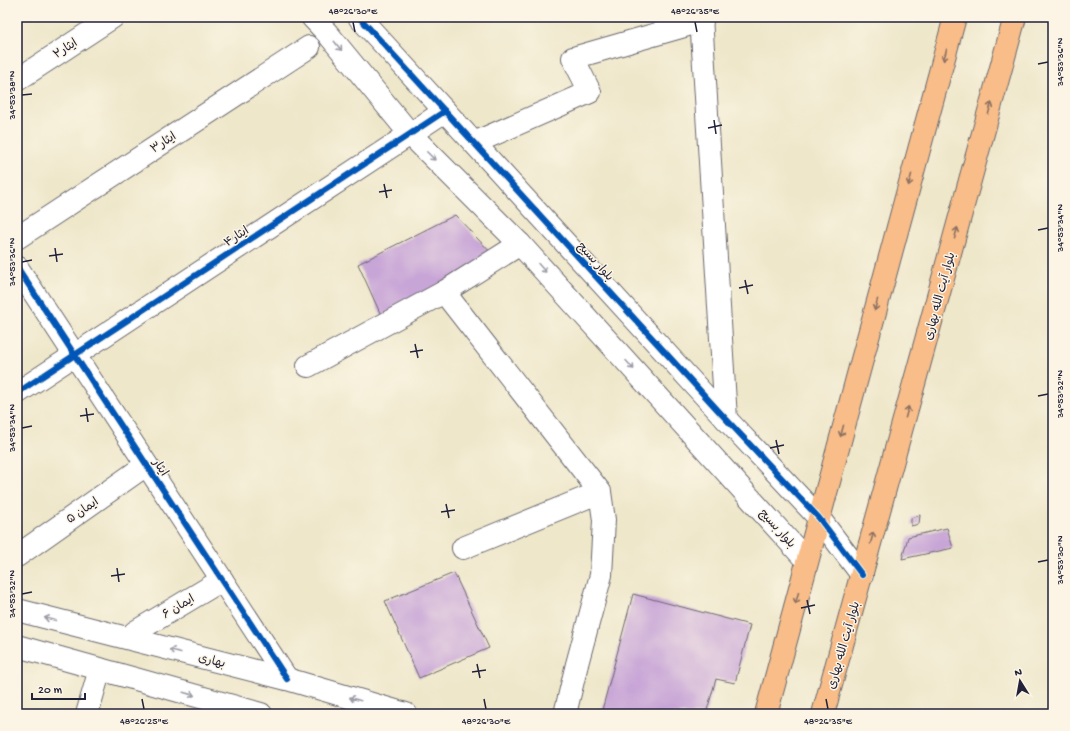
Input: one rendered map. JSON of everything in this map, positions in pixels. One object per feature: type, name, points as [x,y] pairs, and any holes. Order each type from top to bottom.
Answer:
[{"type":"main road","points":[[766,714],[955,17]]},
{"type":"main road","name":"بلوار آیت الله بهاری","points":[[823,714],[1015,17]]},
{"type":"street","name":"ایثار۲","points":[[17,80],[113,17]]},
{"type":"street","name":"بلوار بسیج","points":[[312,17],[328,34],[410,134],[520,244],[807,561]]},
{"type":"street","name":"بلوار بسیج","points":[[359,17],[818,518]]},
{"type":"street","points":[[474,143],[590,92],[574,58],[701,19],[726,419]]},
{"type":"street","name":"ایثار۳","points":[[17,238],[309,47]]},
{"type":"street","name":"ایثار۴","points":[[17,393],[445,111]]},
{"type":"street","points":[[308,366],[444,292],[520,244]]},
{"type":"street","name":"ایثار","points":[[17,267],[287,679]]},
{"type":"street","points":[[444,292],[600,492],[604,520],[601,575],[564,714]]},
{"type":"street","name":"ایمان ۵","points":[[17,556],[146,465]]},
{"type":"street","points":[[463,548],[600,492]]},
{"type":"street","points":[[818,518],[862,575]]},
{"type":"street","name":"ایمان ۶","points":[[135,632],[222,580]]},
{"type":"street","name":"بهاری","points":[[17,610],[287,679],[406,714]]},
{"type":"street","points":[[17,646],[261,714]]},
{"type":"street","points":[[87,714],[100,669]]},
{"type":"building","points":[[455,215],[497,259],[385,324],[358,264]]},
{"type":"building","points":[[920,515],[919,524],[911,526],[911,518]]},
{"type":"building","points":[[947,528],[953,548],[902,559],[908,537]]},
{"type":"building","points":[[454,573],[489,648],[419,678],[385,601]]},
{"type":"building","points":[[633,594],[750,625],[735,683],[716,679],[706,714],[601,714]]},
{"type":"cycle path","points":[[359,17],[726,419],[819,518],[862,575]]},
{"type":"cycle path","points":[[17,393],[445,111]]},
{"type":"cycle path","points":[[17,267],[287,679]]}]
